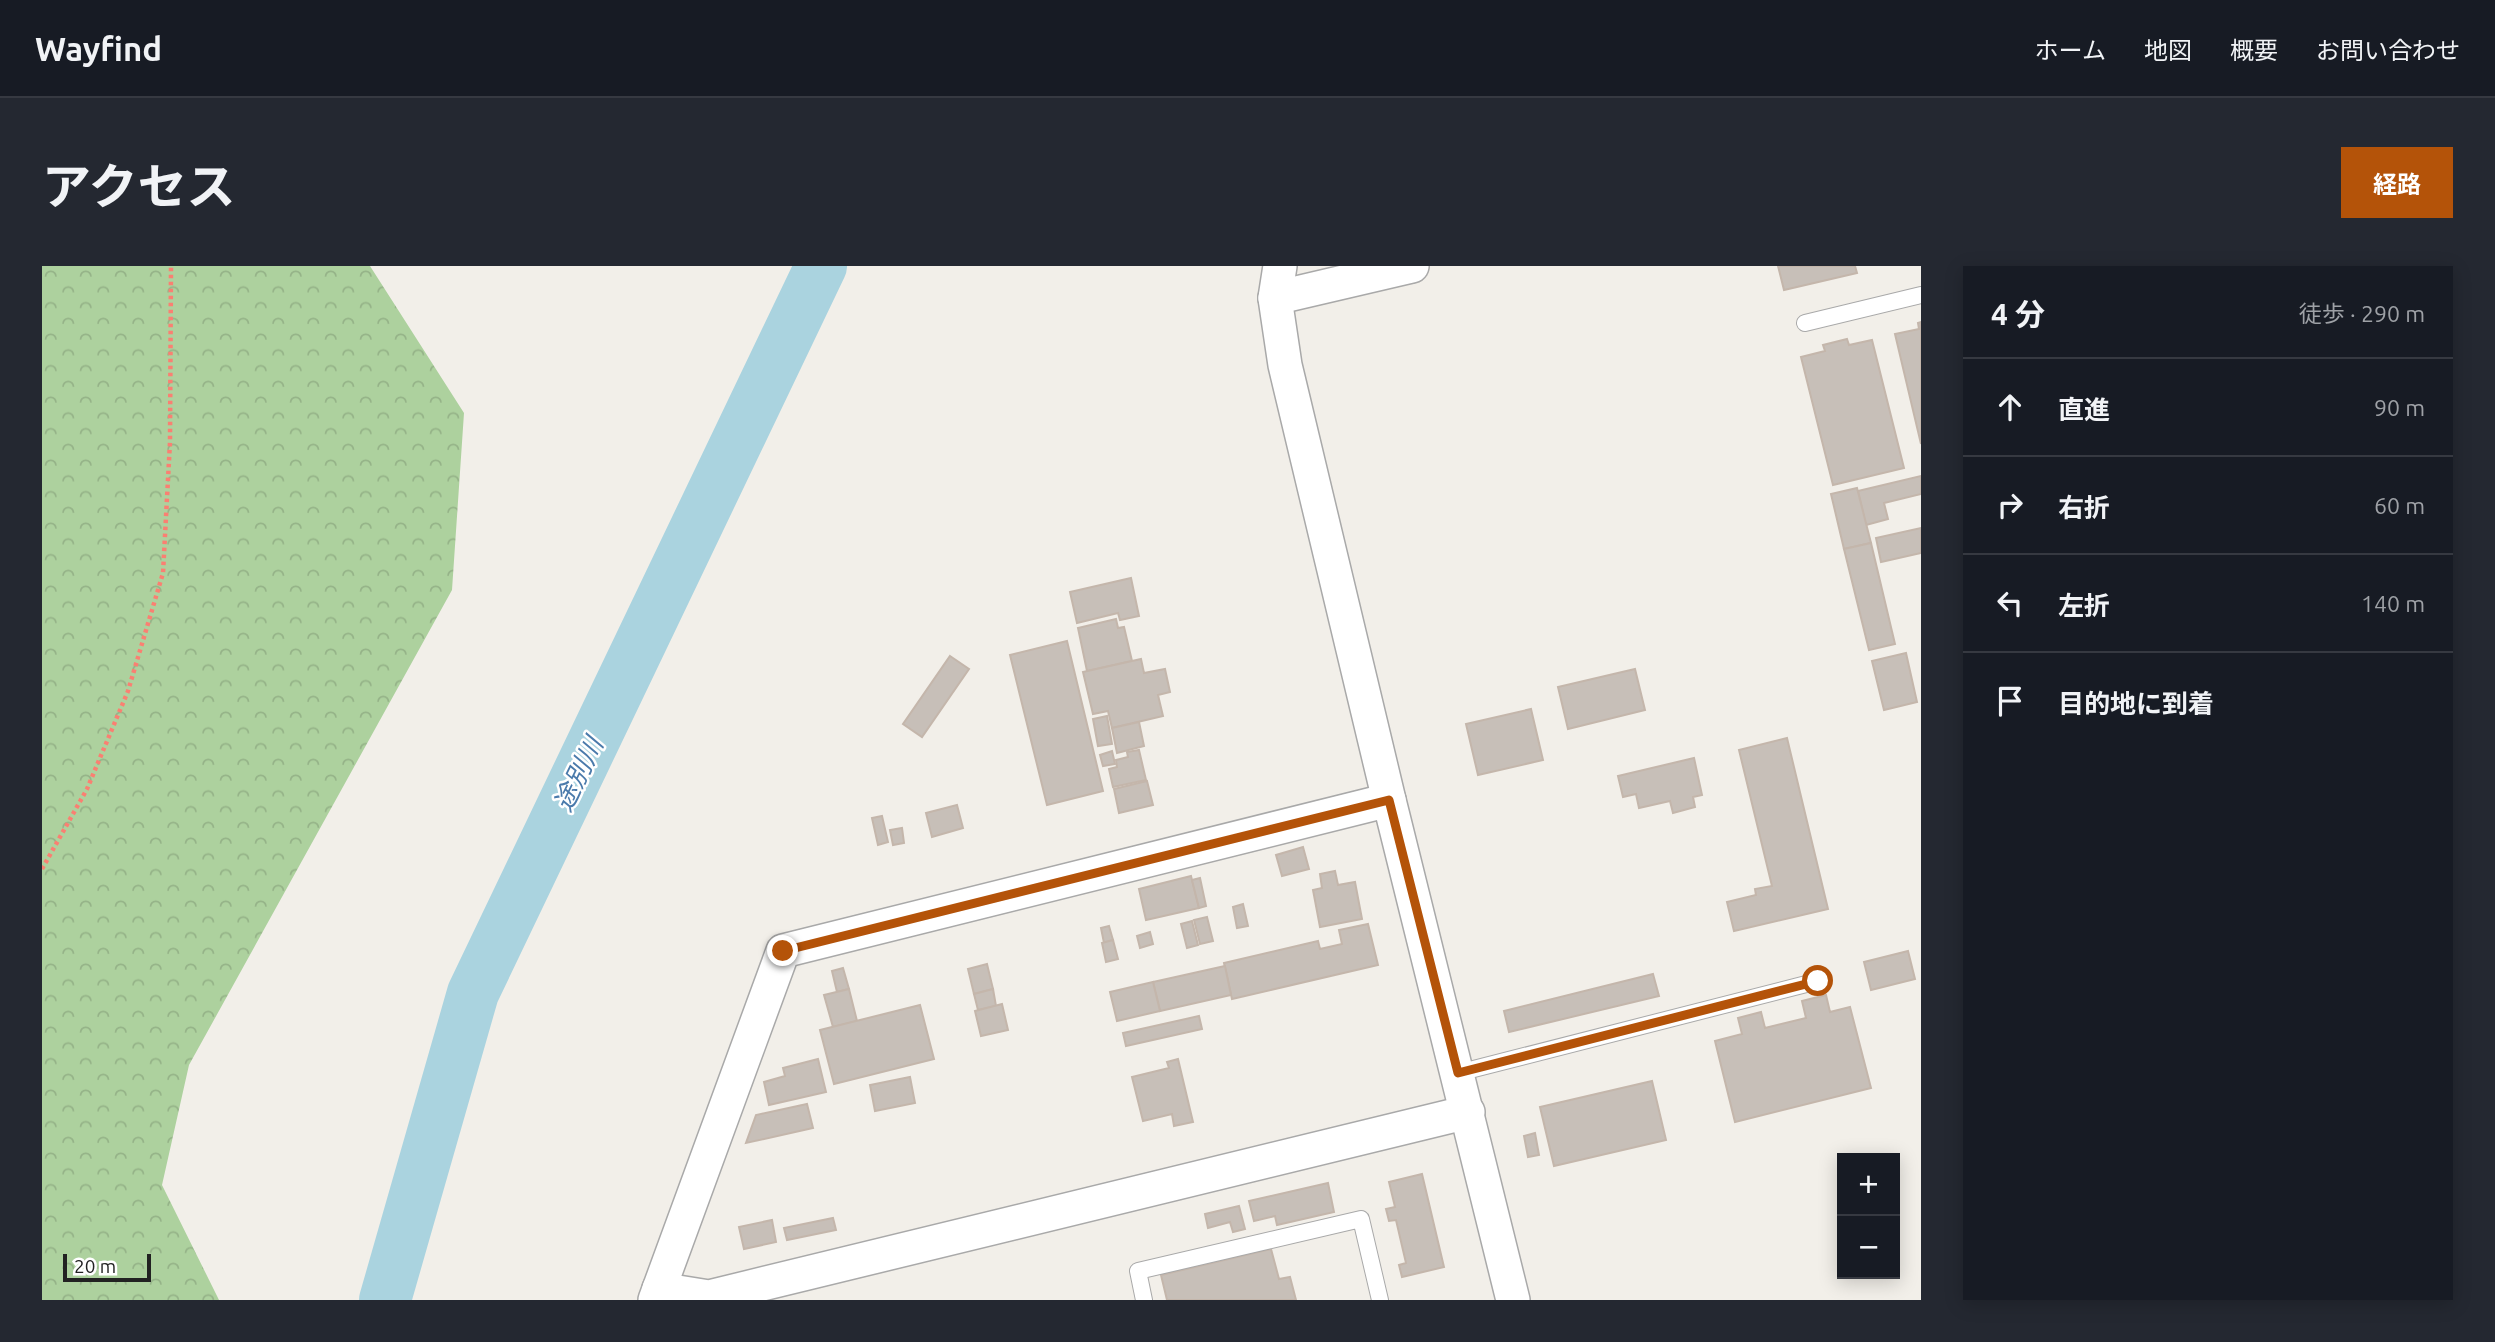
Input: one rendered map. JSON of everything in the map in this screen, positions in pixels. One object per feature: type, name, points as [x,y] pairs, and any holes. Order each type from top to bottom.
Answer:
[{"type":"street","points":[[1280,266],[1275,298],[1285,365],[1512,1300]]},
{"type":"street","points":[[1275,298],[1412,266]]},
{"type":"street","points":[[1389,800],[783,951],[657,1294],[709,1297],[1468,1112]]},
{"type":"lane","points":[[1805,323],[1921,295]]},
{"type":"lane","points":[[1458,1073],[1818,981]]},
{"type":"lane","points":[[1144,1300],[1138,1271],[1361,1219],[1380,1300]]},
{"type":"path","points":[[42,869],[87,789],[128,691],[163,573],[170,442],[171,266]]},
{"type":"green space","points":[[42,266],[370,266],[464,413],[452,590],[189,1065],[162,1185],[219,1300],[42,1300]]},
{"type":"building","points":[[1778,266],[1855,266],[1857,273],[1784,290]]},
{"type":"building","points":[[1921,322],[1921,444],[1895,334],[1919,329],[1918,323]]},
{"type":"building","points":[[1847,339],[1849,345],[1872,340],[1904,468],[1833,485],[1801,357],[1825,351],[1823,345]]},
{"type":"building","points":[[1921,476],[1921,494],[1884,503],[1888,519],[1866,525],[1858,491]]},
{"type":"building","points":[[1857,488],[1871,543],[1844,549],[1831,494]]},
{"type":"building","points":[[1921,528],[1921,553],[1881,562],[1876,538]]},
{"type":"building","points":[[1871,543],[1895,644],[1869,650],[1844,549]]},
{"type":"building","points":[[1131,578],[1139,616],[1120,620],[1118,613],[1077,623],[1070,592]]},
{"type":"building","points":[[1116,619],[1118,628],[1124,627],[1132,661],[1087,671],[1078,628]]},
{"type":"building","points":[[1067,641],[1103,791],[1047,805],[1010,655]]},
{"type":"building","points":[[1906,653],[1917,702],[1884,710],[1872,661]]},
{"type":"building","points":[[950,656],[969,669],[922,737],[903,724]]},
{"type":"building","points":[[1141,659],[1144,673],[1165,669],[1170,692],[1158,695],[1163,716],[1112,728],[1108,711],[1093,714],[1083,672]]},
{"type":"building","points":[[1635,669],[1645,710],[1568,729],[1558,687]]},
{"type":"building","points":[[1531,709],[1543,760],[1478,775],[1466,724]]},
{"type":"building","points":[[1107,716],[1112,744],[1098,746],[1093,719]]},
{"type":"building","points":[[1139,722],[1144,746],[1117,753],[1112,728]]},
{"type":"building","points":[[1787,738],[1828,909],[1734,931],[1727,902],[1756,895],[1755,889],[1772,886],[1739,750]]},
{"type":"building","points":[[1139,750],[1146,780],[1113,787],[1109,769],[1117,767],[1116,760],[1128,757],[1127,752]]},
{"type":"building","points":[[1112,751],[1115,764],[1103,766],[1100,755]]},
{"type":"building","points":[[1694,758],[1702,795],[1693,797],[1695,807],[1673,813],[1670,801],[1639,808],[1636,794],[1623,797],[1618,776]]},
{"type":"building","points":[[1147,781],[1153,805],[1119,813],[1114,789]]},
{"type":"building","points":[[957,805],[963,828],[932,837],[926,813]]},
{"type":"building","points":[[882,816],[888,842],[878,845],[872,818]]},
{"type":"building","points":[[902,828],[904,843],[893,845],[890,830]]},
{"type":"building","points":[[1303,847],[1309,869],[1282,876],[1276,855]]},
{"type":"building","points":[[1335,871],[1338,885],[1355,882],[1362,919],[1320,927],[1313,890],[1322,888],[1320,874]]},
{"type":"building","points":[[1191,876],[1199,908],[1146,920],[1139,889]]},
{"type":"building","points":[[1200,878],[1206,906],[1199,908],[1192,880]]},
{"type":"building","points":[[1243,904],[1248,926],[1237,928],[1233,907]]},
{"type":"building","points":[[1207,917],[1213,941],[1200,944],[1194,920]]},
{"type":"building","points":[[1192,921],[1198,945],[1187,948],[1181,924]]},
{"type":"building","points":[[1368,924],[1378,965],[1232,999],[1224,963],[1318,941],[1320,949],[1342,944],[1339,930]]},
{"type":"building","points":[[1109,926],[1113,940],[1104,943],[1101,928]]},
{"type":"building","points":[[1150,932],[1153,944],[1140,948],[1137,936]]},
{"type":"building","points":[[1113,940],[1118,959],[1106,962],[1102,943]]},
{"type":"building","points":[[1908,951],[1915,979],[1871,990],[1864,962]]},
{"type":"building","points":[[987,964],[993,989],[974,994],[968,969]]},
{"type":"building","points":[[1225,966],[1231,995],[1160,1011],[1153,982]]},
{"type":"building","points":[[843,968],[849,989],[837,992],[832,971]]},
{"type":"building","points":[[1653,974],[1659,996],[1509,1032],[1504,1011]]},
{"type":"building","points":[[1153,982],[1160,1011],[1117,1021],[1110,992]]},
{"type":"building","points":[[849,989],[857,1021],[833,1027],[824,995]]},
{"type":"building","points":[[993,989],[996,1006],[978,1010],[974,994]]},
{"type":"building","points":[[1826,995],[1830,1012],[1850,1007],[1871,1088],[1735,1122],[1715,1041],[1742,1034],[1738,1018],[1761,1012],[1765,1028],[1806,1018],[1802,1001]]},
{"type":"building","points":[[1002,1004],[1008,1030],[981,1036],[975,1011]]},
{"type":"building","points":[[920,1005],[934,1059],[834,1084],[820,1030]]},
{"type":"building","points":[[1199,1016],[1202,1029],[1126,1046],[1123,1033]]},
{"type":"building","points":[[818,1059],[826,1092],[769,1105],[764,1082],[785,1076],[783,1068]]},
{"type":"building","points":[[1178,1059],[1193,1122],[1174,1126],[1172,1114],[1143,1121],[1132,1077],[1169,1068],[1167,1062]]},
{"type":"building","points":[[910,1077],[915,1103],[875,1111],[870,1085]]},
{"type":"building","points":[[1652,1081],[1666,1140],[1554,1166],[1540,1107]]},
{"type":"building","points":[[807,1104],[813,1128],[746,1143],[756,1115]]},
{"type":"building","points":[[1535,1133],[1539,1155],[1528,1157],[1524,1136]]},
{"type":"building","points":[[1422,1174],[1444,1267],[1402,1277],[1399,1265],[1406,1263],[1396,1220],[1389,1221],[1386,1209],[1395,1207],[1389,1182]]},
{"type":"building","points":[[1328,1183],[1334,1212],[1277,1225],[1275,1216],[1254,1221],[1249,1201]]},
{"type":"building","points":[[1239,1206],[1245,1229],[1233,1232],[1230,1222],[1208,1228],[1205,1214]]},
{"type":"building","points":[[833,1218],[836,1230],[787,1240],[784,1228]]},
{"type":"building","points":[[772,1220],[776,1242],[744,1249],[739,1227]]},
{"type":"building","points":[[1271,1249],[1279,1279],[1290,1277],[1296,1300],[1167,1300],[1161,1275]]},
{"type":"waterway","name":"途別川","points":[[385,1300],[473,993],[821,266]]},
{"type":"route","points":[[783,951],[1389,800],[1458,1073],[1818,981]]}]
